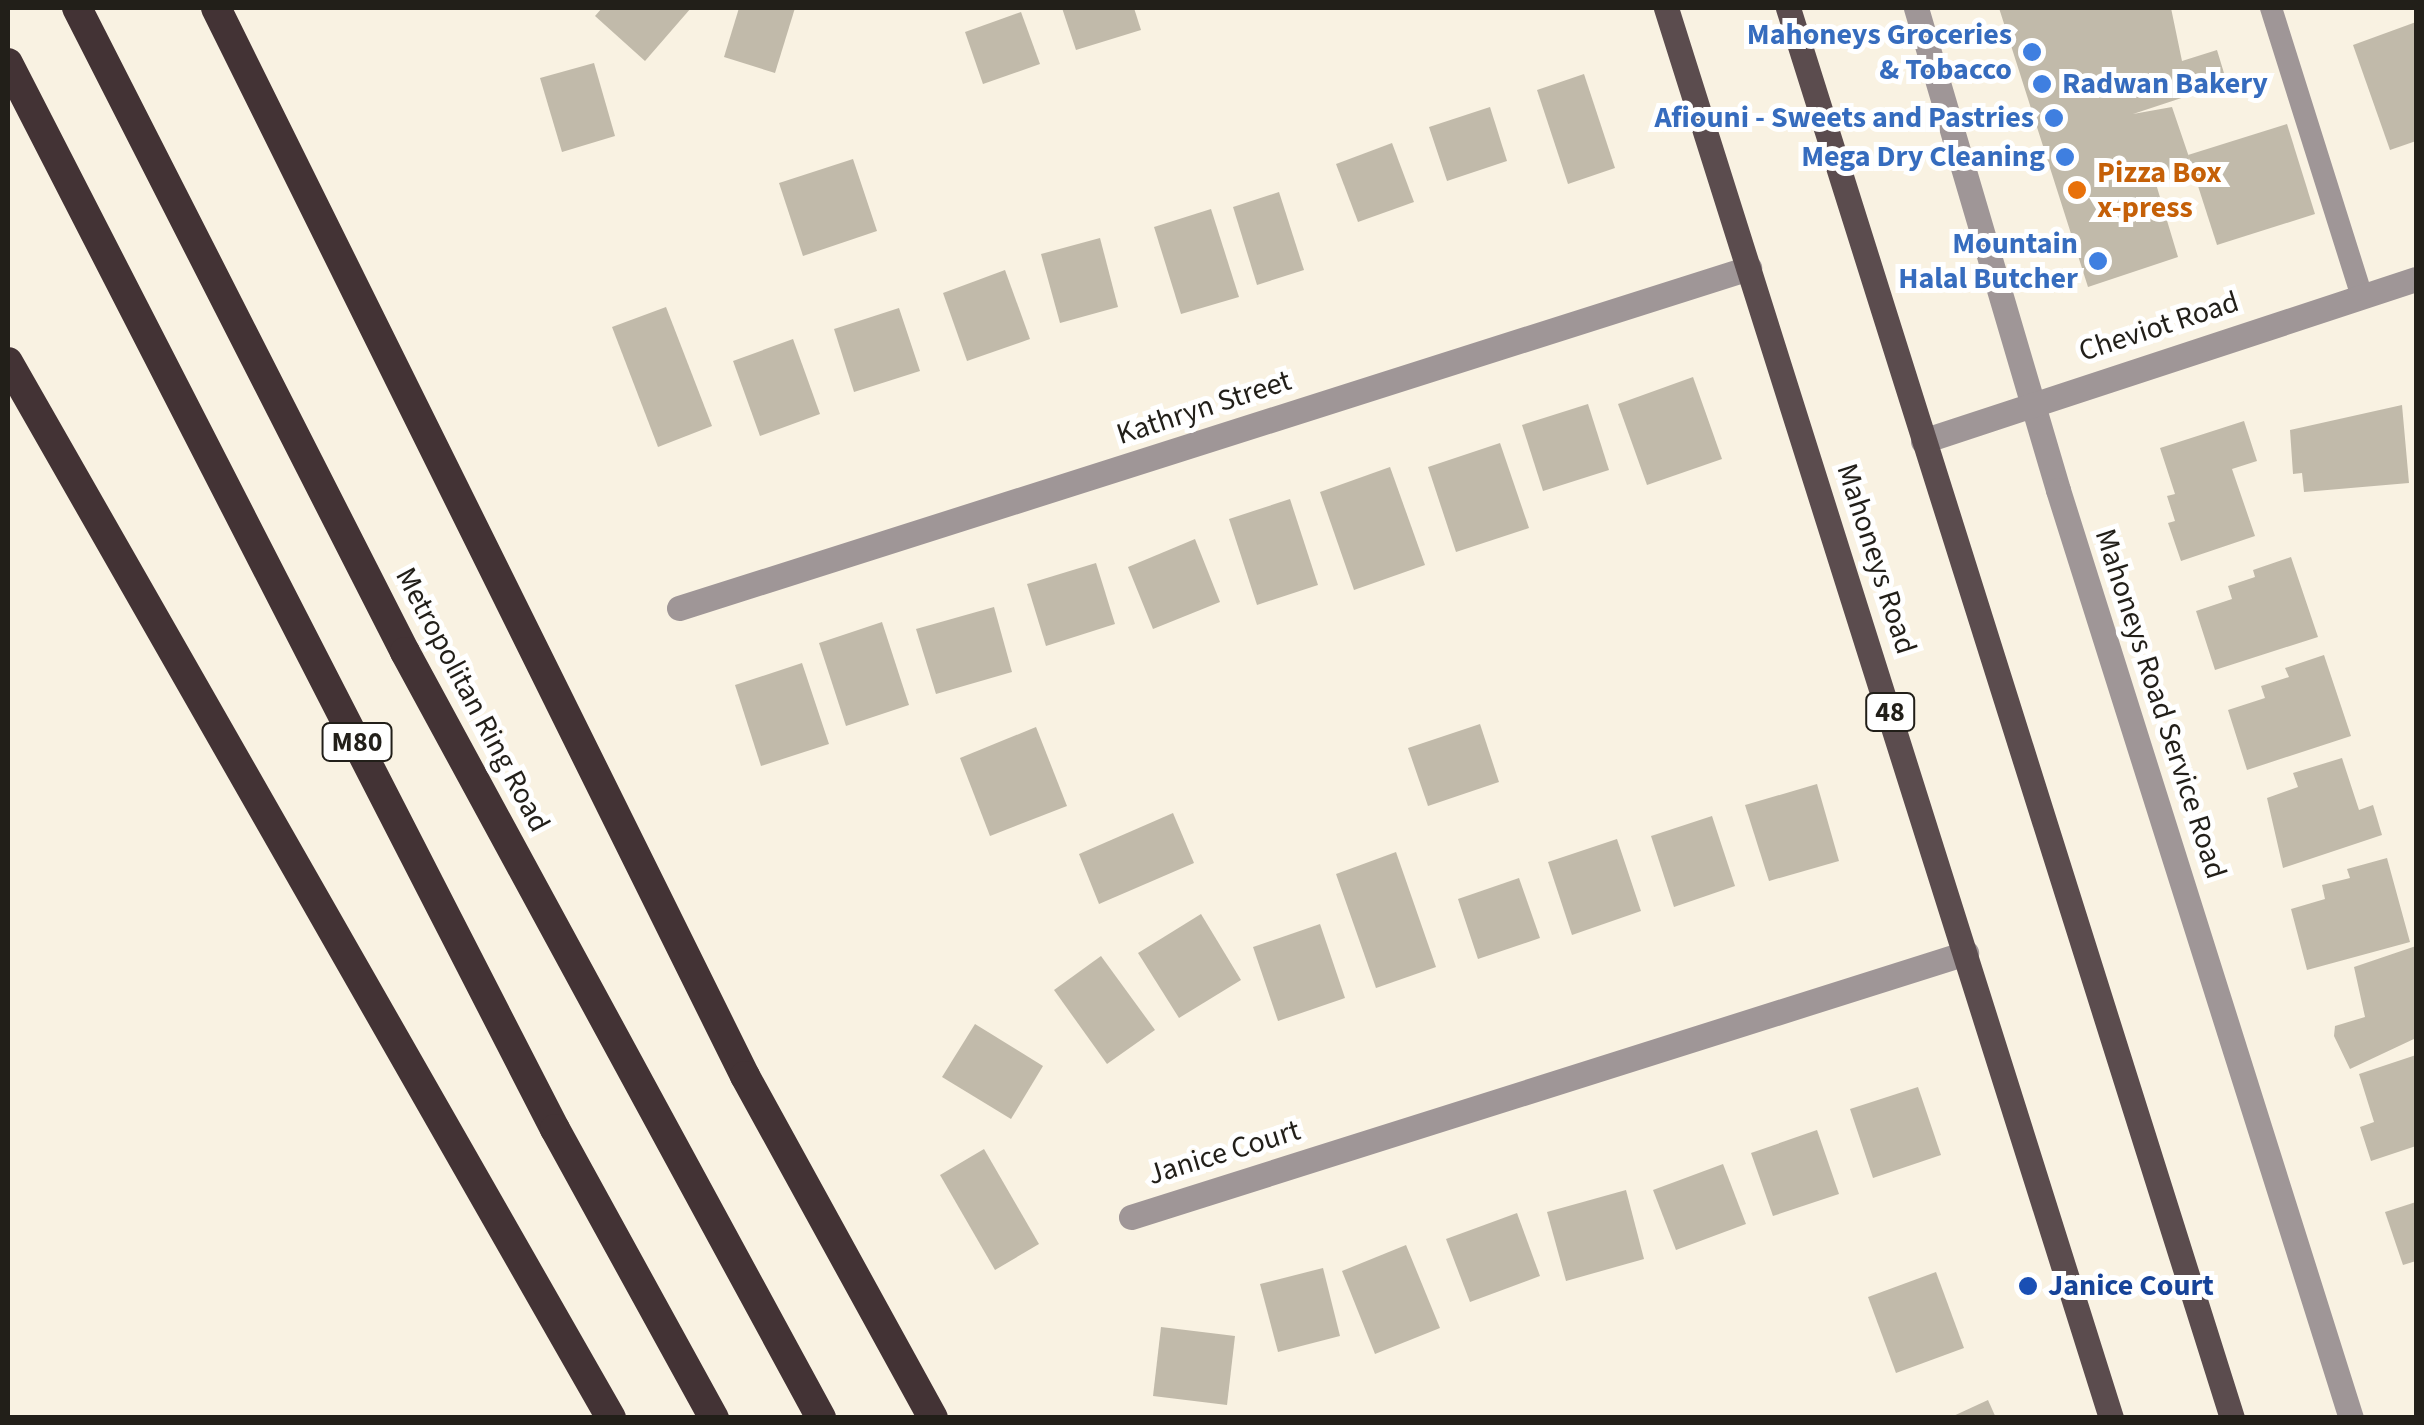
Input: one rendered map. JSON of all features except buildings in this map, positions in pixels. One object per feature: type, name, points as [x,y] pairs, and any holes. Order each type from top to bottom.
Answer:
[{"type":"highway","name":"Metropolitan Ring Road","points":[[77,8],[405,652],[821,1418]]},
{"type":"highway","points":[[216,8],[745,1076],[933,1418]]},
{"type":"highway","name":"M80","points":[[8,63],[555,1129],[714,1418]]},
{"type":"highway","points":[[8,362],[611,1418]]},
{"type":"main road","name":"Mahoneys Road","points":[[1666,8],[2111,1418]]},
{"type":"main road","points":[[1788,8],[2232,1418]]},
{"type":"street","name":"Mahoneys Road Service Road","points":[[1916,8],[2351,1418]]},
{"type":"street","name":"Kathryn Street","points":[[679,608],[1749,268]]},
{"type":"street","name":"Cheviot Road","points":[[1923,441],[2416,279]]},
{"type":"street","name":"Janice Court","points":[[1131,1216],[1966,954]]},
{"type":"lane","points":[[2271,8],[2362,296]]},
{"type":"place","name":"Mahoneys Groceries & Tobacco","points":[[2032,52]]},
{"type":"place","name":"Radwan Bakery","points":[[2042,84]]},
{"type":"place","name":"Afiouni - Sweets and Pastries","points":[[2054,118]]},
{"type":"place","name":"Mega Dry Cleaning","points":[[2065,157]]},
{"type":"place","name":"Pizza Box x-press","points":[[2077,190]]},
{"type":"place","name":"Mountain Halal Butcher","points":[[2098,261]]},
{"type":"place","name":"Janice Court","points":[[2028,1286]]}]
